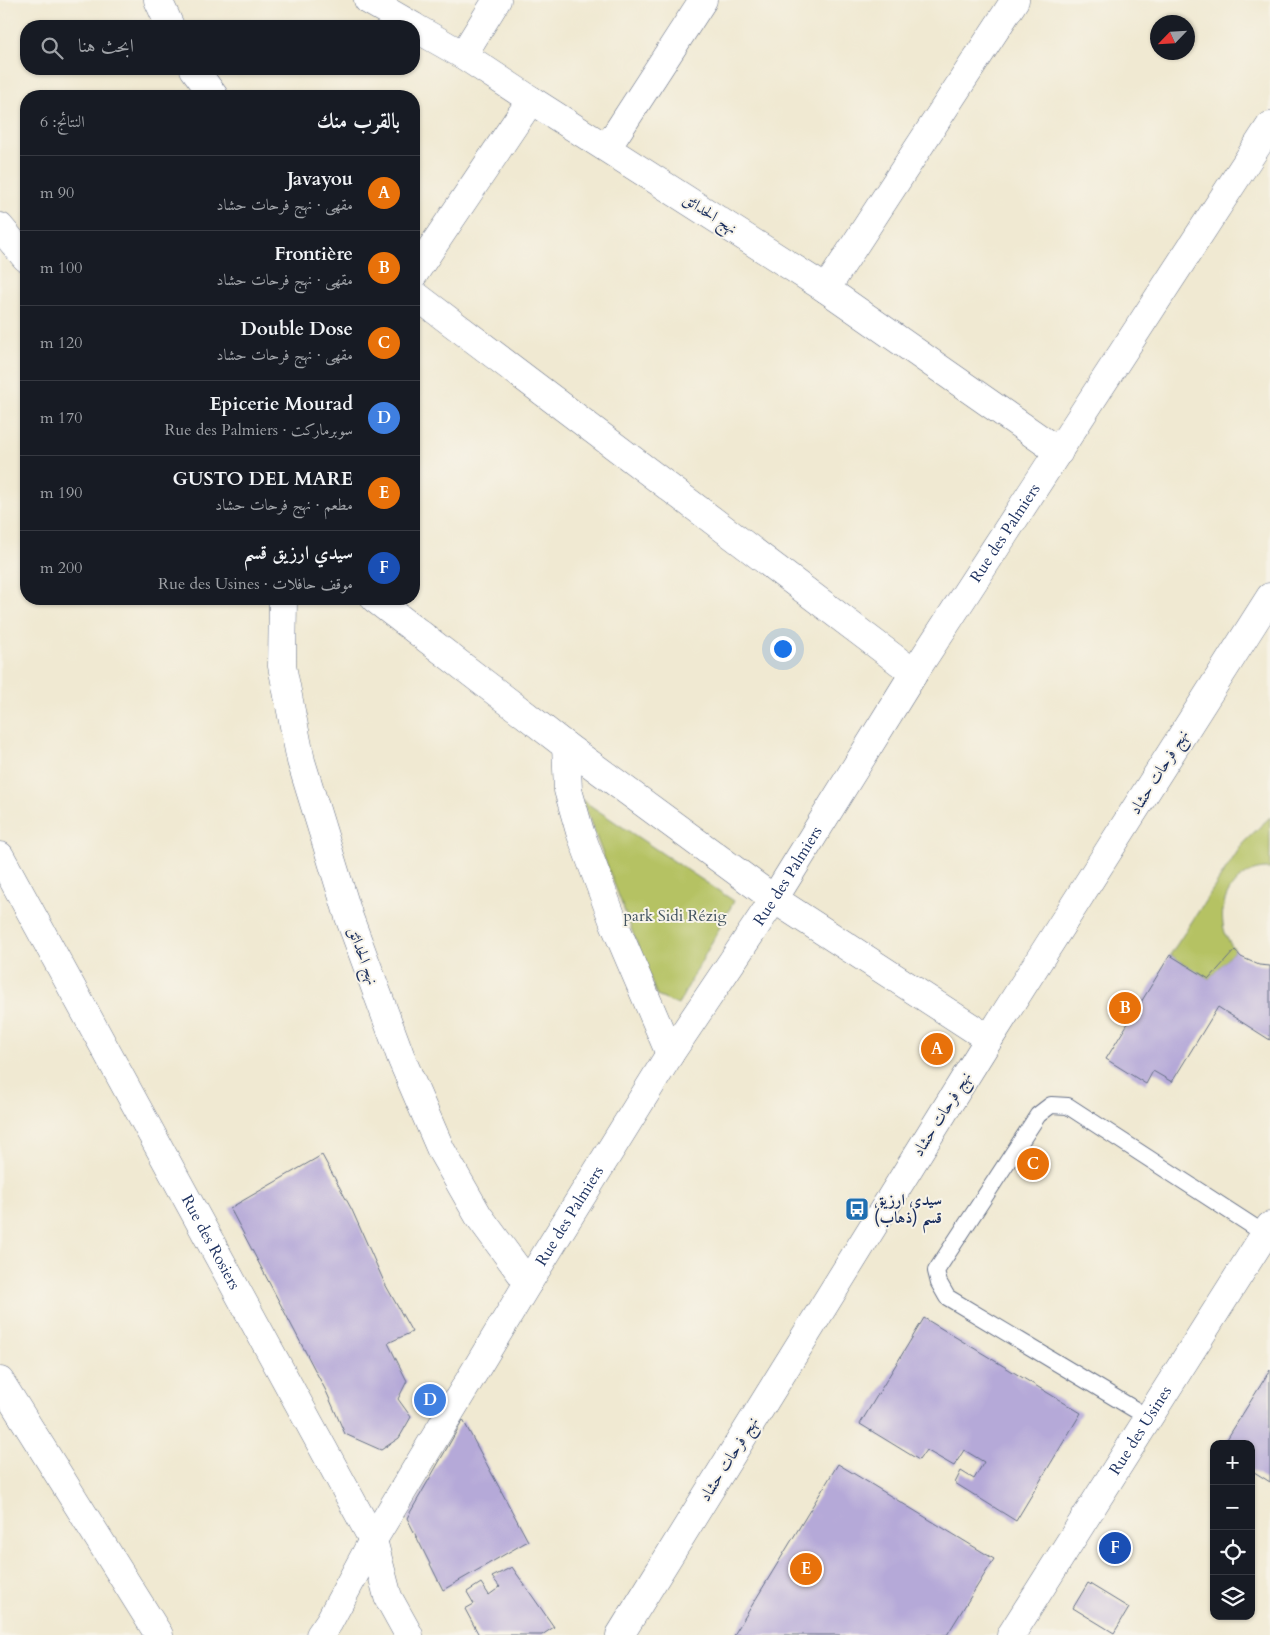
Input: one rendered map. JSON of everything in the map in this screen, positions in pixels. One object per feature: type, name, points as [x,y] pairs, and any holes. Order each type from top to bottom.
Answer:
[{"type":"street","points":[[158,0],[167,20]]},
{"type":"street","name":"نهج الحدائق","points":[[368,0],[403,20]]},
{"type":"street","points":[[463,55],[496,0]]},
{"type":"street","points":[[606,148],[702,0]]},
{"type":"street","points":[[826,289],[1015,0]]},
{"type":"street","name":"نهج الحدائق","points":[[420,30],[463,55],[826,289],[1059,452]]},
{"type":"street","points":[[198,75],[210,90]]},
{"type":"street","points":[[420,265],[532,100]]},
{"type":"street","name":"Rue des Palmiers","points":[[320,1635],[329,1622],[373,1540],[670,1054],[774,899],[914,673],[1270,126]]},
{"type":"street","points":[[0,227],[20,251]]},
{"type":"street","points":[[420,299],[914,673]]},
{"type":"street","name":"نهج فرحات حشاد","points":[[620,1635],[989,1039],[1270,597]]},
{"type":"street","name":"نهج الحدائق","points":[[283,605],[282,666],[299,751],[349,917],[402,1060],[440,1150],[478,1215],[528,1284]]},
{"type":"street","points":[[382,605],[566,746],[774,899],[989,1039]]},
{"type":"street","points":[[566,746],[568,790],[580,832],[614,923],[670,1054]]},
{"type":"street","name":"Rue des Rosiers","points":[[0,856],[373,1540],[388,1597],[409,1635]]},
{"type":"street","name":"Rue des Usines","points":[[1011,1635],[1268,1230]]},
{"type":"street","points":[[0,1381],[159,1635]]},
{"type":"street","points":[[630,1635],[636,1609]]},
{"type":"lane","points":[[1149,1418],[947,1297],[939,1283],[936,1271],[1038,1115],[1051,1105],[1068,1106],[1268,1230]]},
{"type":"green space","name":"park Sidi Rézig","points":[[582,800],[734,901],[678,1005],[657,996]]},
{"type":"green space","points":[[1270,817],[1270,869],[1255,871],[1243,876],[1226,897],[1223,910],[1223,924],[1227,938],[1235,950],[1209,979],[1170,955],[1243,843]]},
{"type":"building","points":[[1235,950],[1241,957],[1259,965],[1270,966],[1270,1040],[1218,1007],[1172,1082],[1153,1071],[1146,1084],[1106,1059],[1170,955],[1209,979]]},
{"type":"building","points":[[322,1155],[352,1210],[385,1284],[412,1332],[388,1343],[407,1381],[398,1399],[411,1417],[399,1438],[381,1450],[345,1434],[326,1391],[230,1208]]},
{"type":"building","points":[[924,1318],[1081,1413],[1016,1521],[955,1483],[961,1471],[974,1479],[984,1462],[964,1450],[954,1466],[926,1450],[919,1460],[860,1424]]},
{"type":"building","points":[[1270,1370],[1270,1482],[1255,1473],[1255,1440],[1226,1440]]},
{"type":"building","points":[[463,1420],[528,1541],[443,1590],[407,1518]]},
{"type":"building","points":[[838,1464],[994,1559],[947,1635],[734,1635]]},
{"type":"building","points":[[512,1567],[554,1627],[542,1635],[479,1635],[465,1609],[474,1604],[467,1592],[481,1583],[489,1595],[500,1587],[492,1577]]},
{"type":"building","points":[[1088,1583],[1129,1608],[1114,1633],[1073,1608]]},
{"type":"place","name":"Frontière","points":[[1125,1008]]},
{"type":"place","name":"Javayou","points":[[937,1049]]},
{"type":"place","name":"Double Dose","points":[[1033,1164]]},
{"type":"place","name":"سيدي ارزيق قسم (ذهاب)","points":[[857,1209]]},
{"type":"place","name":"Epicerie Mourad","points":[[430,1400]]},
{"type":"place","name":"سيدي ارزيق قسم","points":[[1115,1548]]},
{"type":"place","name":"GUSTO DEL MARE","points":[[806,1569]]}]
